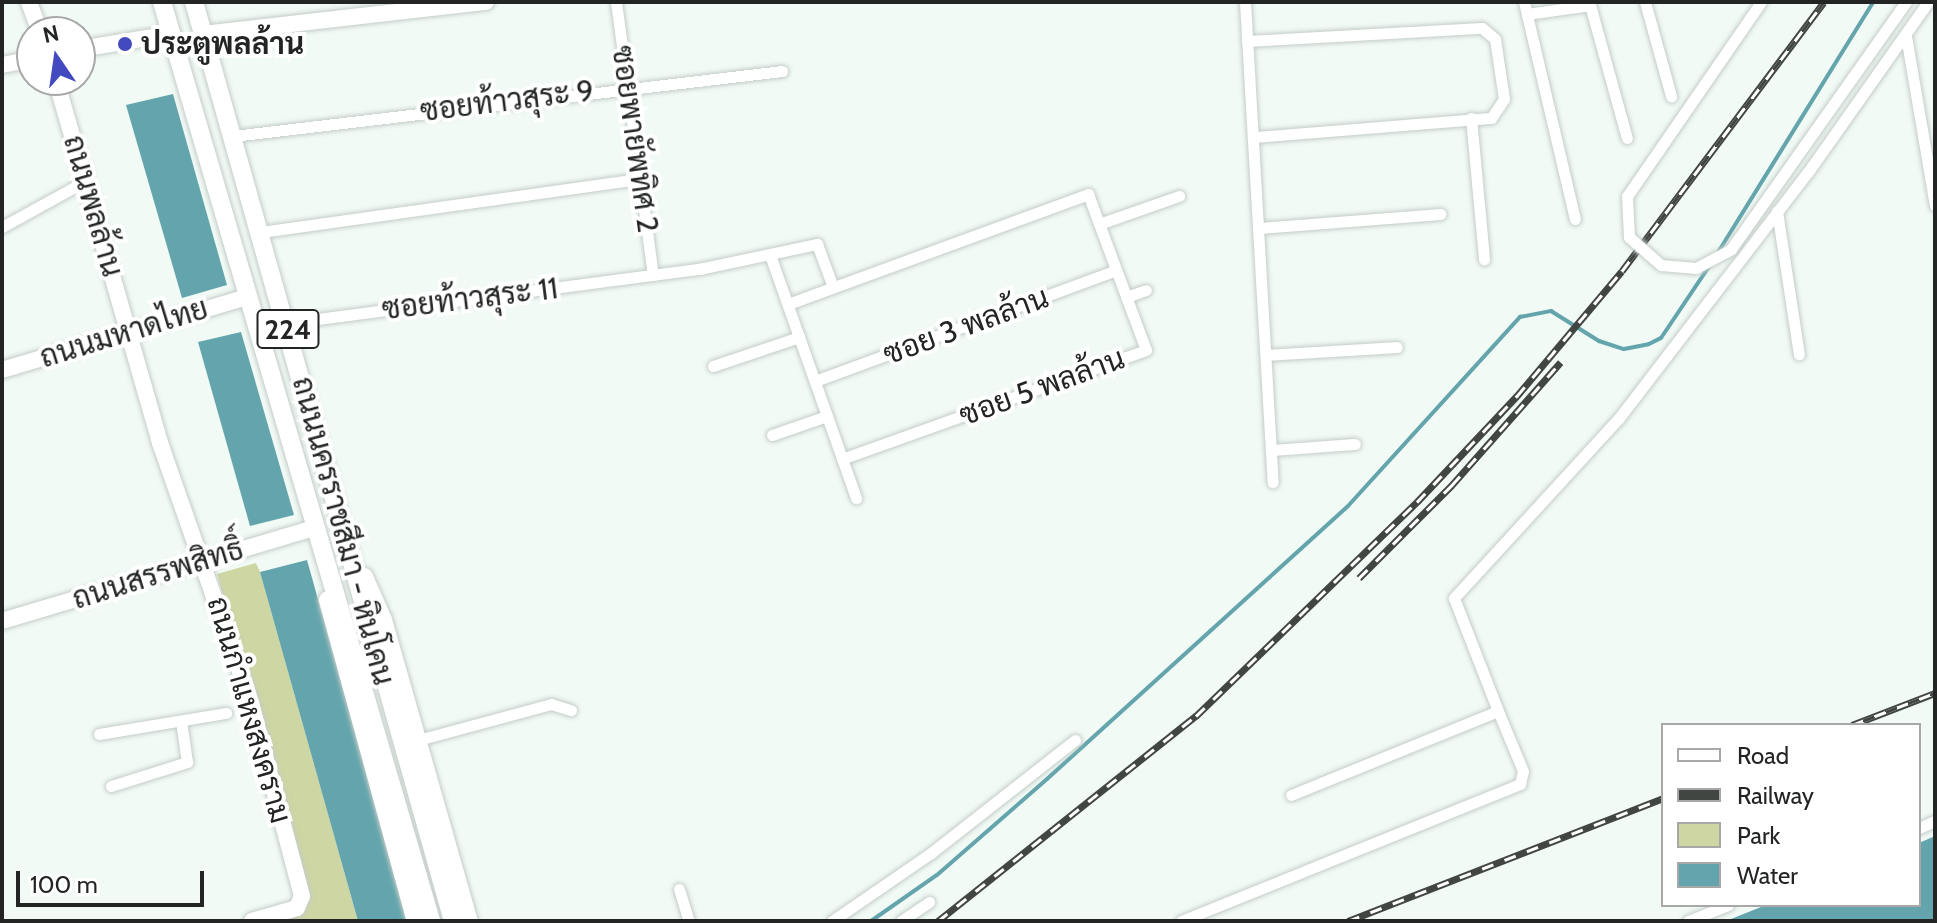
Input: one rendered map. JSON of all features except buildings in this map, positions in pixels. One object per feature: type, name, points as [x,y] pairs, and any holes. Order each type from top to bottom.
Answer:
[{"type":"main road","points":[[162,2],[313,528],[347,631],[431,921]]},
{"type":"main road","name":"ถนนนครราชสีมา - หินโคน","points":[[194,2],[287,323],[367,624],[453,921]]},
{"type":"main road","points":[[172,34],[203,34]]},
{"type":"main road","points":[[346,538],[383,620],[469,921]]},
{"type":"main road","points":[[319,548],[334,635],[416,921]]},
{"type":"street","points":[[203,34],[486,2]]},
{"type":"street","name":"ซอยพายัพทิศ 2","points":[[616,2],[653,275]]},
{"type":"street","points":[[1245,2],[1273,482]]},
{"type":"street","points":[[1645,2],[1671,96]]},
{"type":"street","points":[[1761,2],[1627,196],[1629,237],[1661,265],[1696,268],[1731,249],[1906,2]]},
{"type":"street","points":[[1181,921],[1520,784],[1523,771],[1454,598],[1619,418],[1777,211],[1928,2]]},
{"type":"street","points":[[1575,219],[1526,8],[1590,5],[1627,138]]},
{"type":"street","points":[[1247,41],[1482,28],[1495,39],[1504,99],[1491,118],[1253,137]]},
{"type":"street","points":[[96,46],[172,34]]},
{"type":"street","points":[[1906,36],[1935,206]]},
{"type":"street","name":"ซอยท้าวสุระ 9","points":[[233,136],[628,86],[782,71]]},
{"type":"street","name":"ถนนพลล้าน","points":[[61,96],[129,332]]},
{"type":"street","points":[[1471,118],[1484,259]]},
{"type":"street","points":[[261,232],[640,179]]},
{"type":"street","points":[[2,227],[87,180]]},
{"type":"street","name":"ซอย 5 พลล้าน","points":[[788,304],[1088,194],[1146,350],[842,459]]},
{"type":"street","points":[[1099,224],[1179,196]]},
{"type":"street","points":[[1777,211],[1799,354]]},
{"type":"street","points":[[1259,228],[1440,214]]},
{"type":"street","name":"ซอยท้าวสุระ 11","points":[[287,323],[653,275],[817,244],[833,287]]},
{"type":"street","points":[[770,255],[856,498]]},
{"type":"street","name":"ซอย 3 พลล้าน","points":[[815,381],[1116,270]]},
{"type":"street","points":[[1126,297],[1146,290]]},
{"type":"street","name":"ถนนมหาดไทย","points":[[2,370],[247,297]]},
{"type":"street","points":[[129,332],[160,443],[202,560]]},
{"type":"street","points":[[713,366],[799,337]]},
{"type":"street","points":[[1266,355],[1397,347]]},
{"type":"street","points":[[772,435],[827,416]]},
{"type":"street","points":[[1271,450],[1355,444]]},
{"type":"street","name":"ถนนสรรพสิทธิ์","points":[[2,621],[313,528]]},
{"type":"street","name":"ถนนกำแหงสงคราม","points":[[202,560],[251,703],[302,896],[297,908],[252,921]]},
{"type":"street","points":[[418,740],[551,704],[571,710]]},
{"type":"street","points":[[1291,795],[1498,711]]},
{"type":"street","points":[[99,734],[226,713]]},
{"type":"street","points":[[111,786],[187,762],[181,721]]},
{"type":"street","points":[[832,921],[931,853],[1075,740]]},
{"type":"street","points":[[679,889],[689,921]]},
{"type":"street","points":[[901,921],[929,902]]},
{"type":"street","points":[[1688,921],[1723,907]]},
{"type":"green space","points":[[256,563],[358,921],[282,921],[305,909],[307,896],[217,574]]},
{"type":"water","points":[[173,94],[227,285],[182,298],[126,105]]},
{"type":"water","points":[[241,332],[294,515],[250,526],[198,342]]},
{"type":"water","points":[[307,560],[408,921],[358,921],[260,572]]},
{"type":"water","points":[[1935,836],[1935,921],[1726,921],[1761,907],[1921,907],[1921,842]]},
{"type":"waterway","points":[[1717,254],[1873,2]]},
{"type":"waterway","points":[[871,921],[937,875],[1348,506],[1520,317],[1551,311],[1599,341],[1624,349],[1649,344],[1661,338],[1710,265]]},
{"type":"railway","points":[[938,921],[1196,716],[1417,502],[1517,396],[1622,271],[1824,2]]},
{"type":"railway","points":[[1359,578],[1452,485],[1561,362]]},
{"type":"railway","points":[[1857,723],[1935,693]]},
{"type":"railway","points":[[1348,921],[1661,799]]},
{"type":"place","name":"ประตูพลล้าน","points":[[125,44]]}]
